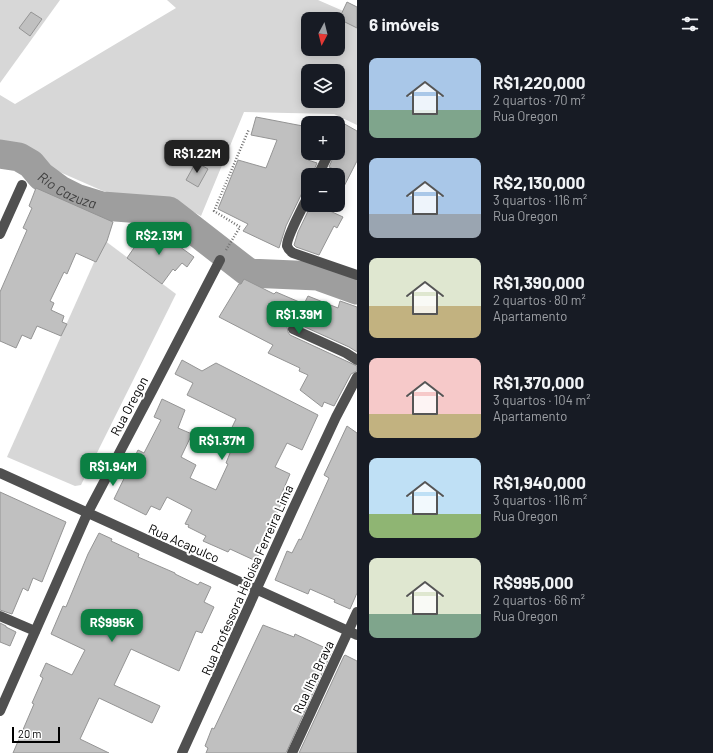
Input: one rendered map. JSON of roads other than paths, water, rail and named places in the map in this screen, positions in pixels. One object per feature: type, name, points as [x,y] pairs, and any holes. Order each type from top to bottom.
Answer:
[{"type":"street","points":[[0,234],[22,185]]},
{"type":"street","points":[[301,211],[287,244],[289,249],[293,253],[357,275]]},
{"type":"street","name":"Rua Oregon","points":[[0,711],[34,631],[87,514],[220,260]]},
{"type":"street","points":[[293,329],[346,353],[357,360]]},
{"type":"street","name":"Rua Professora Heloísa Ferreira Lima","points":[[182,753],[336,417],[357,377]]},
{"type":"street","name":"Rua Acapulco","points":[[0,473],[87,514],[352,633]]},
{"type":"street","name":"Rua Ilha Brava","points":[[292,753],[352,633],[357,612]]},
{"type":"street","points":[[0,616],[34,631]]},
{"type":"waterway","name":"Rio Cazuza","points":[[0,154],[19,157],[31,164],[41,176],[60,190],[76,198],[102,206],[169,211],[249,273],[318,276],[357,290]]}]
